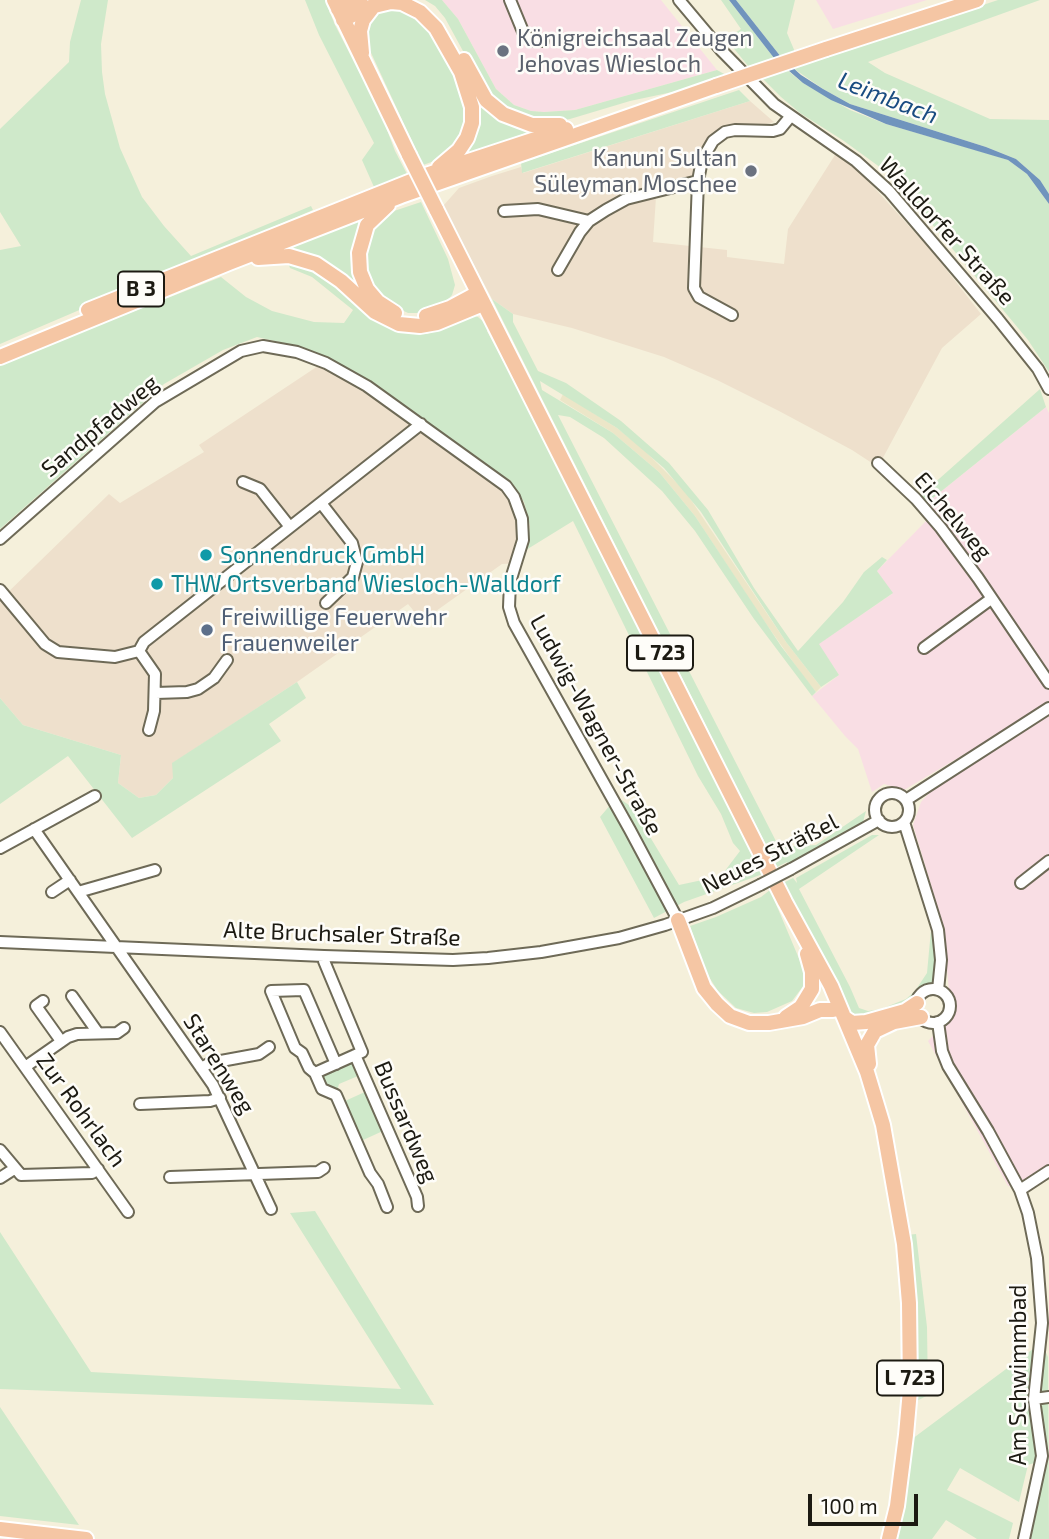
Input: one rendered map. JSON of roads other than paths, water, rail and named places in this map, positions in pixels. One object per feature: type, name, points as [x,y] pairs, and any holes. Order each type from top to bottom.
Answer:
[{"type":"main road","points":[[418,0],[438,15],[486,100],[503,114],[531,125],[572,127]]},
{"type":"main road","name":"B 3","points":[[0,357],[229,263],[401,197],[716,86],[977,0]]},
{"type":"main road","points":[[338,10],[367,3],[391,2],[421,12],[430,20],[461,72],[469,93],[472,115],[467,138],[459,150],[426,175]]},
{"type":"main road","points":[[364,65],[360,31],[367,3]]},
{"type":"main road","name":"L 723","points":[[338,10],[459,257],[785,902],[813,950],[839,1014],[885,1146]]},
{"type":"main road","name":"B 3","points":[[0,349],[241,247],[426,175],[672,96],[694,95]]},
{"type":"main road","points":[[401,197],[378,212],[367,225],[359,253],[360,272],[367,289],[383,307],[408,317],[422,317],[481,299]]},
{"type":"main road","points":[[229,263],[271,255],[303,258],[329,271],[375,313],[388,321],[408,326],[437,323],[481,299]]},
{"type":"main road","points":[[450,308],[462,289],[459,257]]},
{"type":"main road","name":"L 723","points":[[785,902],[807,954],[867,1072],[883,1125],[904,1244],[909,1303],[910,1390],[897,1506],[889,1539]]},
{"type":"main road","points":[[678,920],[704,988],[730,1016],[748,1023],[779,1022],[820,1010],[839,1014],[852,1023],[866,1022],[905,1011],[919,1010]]},
{"type":"main road","points":[[779,1022],[801,1007],[812,989],[812,972],[807,954]]},
{"type":"main road","points":[[867,1072],[867,1045],[875,1031],[919,1010]]},
{"type":"main road","points":[[0,1529],[86,1539]]},
{"type":"street","points":[[510,0],[524,34],[532,41],[543,41]]},
{"type":"street","name":"Walldorfer Straße","points":[[679,0],[754,84],[790,117],[856,161],[884,185],[998,319],[1038,369],[1049,389]]},
{"type":"street","points":[[732,315],[699,297],[694,288],[698,181],[704,155],[718,135],[735,130],[773,131],[780,129],[790,117]]},
{"type":"street","points":[[558,270],[589,221],[626,199],[698,181]]},
{"type":"street","points":[[504,211],[538,209],[589,221]]},
{"type":"street","name":"Sandpfadweg","points":[[0,538],[155,402],[241,351],[263,346],[297,352],[326,363],[367,386],[421,424]]},
{"type":"street","points":[[0,590],[45,644],[58,652],[115,657],[139,651],[144,642],[421,424]]},
{"type":"street","name":"Ludwig-Wagner-Straße","points":[[421,424],[506,486],[514,497],[522,519],[523,540],[510,582],[509,607],[514,623],[678,920]]},
{"type":"street","name":"Eichelweg","points":[[878,463],[916,499],[941,528],[1049,683]]},
{"type":"street","points":[[243,482],[260,489],[290,527]]},
{"type":"street","points":[[321,503],[352,542],[357,562],[353,577],[326,603]]},
{"type":"street","points":[[924,648],[991,599]]},
{"type":"street","points":[[139,651],[155,674],[156,693],[149,730]]},
{"type":"street","points":[[156,693],[198,689],[214,678],[227,660]]},
{"type":"street","points":[[906,800],[1049,708]]},
{"type":"street","points":[[892,793],[906,800],[909,812],[898,824],[885,825],[879,820],[876,808],[881,797],[892,793]]},
{"type":"street","points":[[0,848],[95,796]]},
{"type":"street","name":"Neues Sträßel","points":[[678,920],[713,908],[760,886],[879,820]]},
{"type":"street","points":[[898,824],[911,850],[938,930],[941,960],[938,990]]},
{"type":"street","name":"Starenweg","points":[[34,829],[220,1098],[271,1209]]},
{"type":"street","points":[[1021,883],[1049,860]]},
{"type":"street","points":[[78,892],[155,870]]},
{"type":"street","points":[[52,892],[69,880]]},
{"type":"street","name":"Alte Bruchsaler Straße","points":[[0,942],[453,960],[593,944],[678,920]]},
{"type":"street","name":"Bussardweg","points":[[324,956],[362,1052],[355,1055],[417,1197],[418,1206]]},
{"type":"street","points":[[336,1064],[304,990],[271,991],[295,1048],[302,1053],[309,1068],[316,1073],[323,1089],[336,1095],[387,1207]]},
{"type":"street","points":[[926,990],[938,990],[945,995],[950,1007],[947,1015],[938,1021],[929,1022],[919,1010],[920,995],[926,990]]},
{"type":"street","points":[[72,996],[99,1033]]},
{"type":"street","points":[[43,1001],[36,1006],[61,1041]]},
{"type":"street","name":"Am Schwimmbad","points":[[938,1021],[942,1051],[948,1066],[1020,1190],[1033,1236],[1041,1291],[1041,1343],[1034,1399],[1042,1464],[1024,1539]]},
{"type":"street","points":[[25,1067],[61,1041],[77,1034],[117,1033],[124,1028]]},
{"type":"street","name":"Zur Rohrlach","points":[[0,1032],[128,1212]]},
{"type":"street","points":[[201,1068],[211,1063],[259,1054],[270,1047]]},
{"type":"street","points":[[316,1073],[355,1055]]},
{"type":"street","points":[[140,1104],[210,1101],[220,1098]]},
{"type":"street","points":[[0,1150],[20,1175],[92,1173],[98,1169]]},
{"type":"street","points":[[170,1177],[318,1172],[324,1168]]},
{"type":"street","points":[[0,1178],[13,1169]]},
{"type":"street","points":[[1020,1190],[1049,1171]]},
{"type":"street","points":[[1034,1399],[1049,1397]]},
{"type":"water","points":[[729,0],[736,0],[781,57],[801,75],[850,104],[1016,159],[1040,180],[1049,194],[1049,204],[1027,174],[1008,160],[886,124],[831,100],[803,83],[774,58]]},
{"type":"place","name":"Königreichsaal Zeugen Jehovas Wiesloch","points":[[503,51]]},
{"type":"place","name":"Kanuni Sultan Süleyman Moschee","points":[[751,171]]},
{"type":"place","name":"Sonnendruck GmbH","points":[[206,555]]},
{"type":"place","name":"THW Ortsverband Wiesloch-Walldorf","points":[[157,584]]},
{"type":"place","name":"Freiwillige Feuerwehr Frauenweiler","points":[[207,630]]},
{"type":"water label","name":"Leimbach","points":[[888,98]]}]
